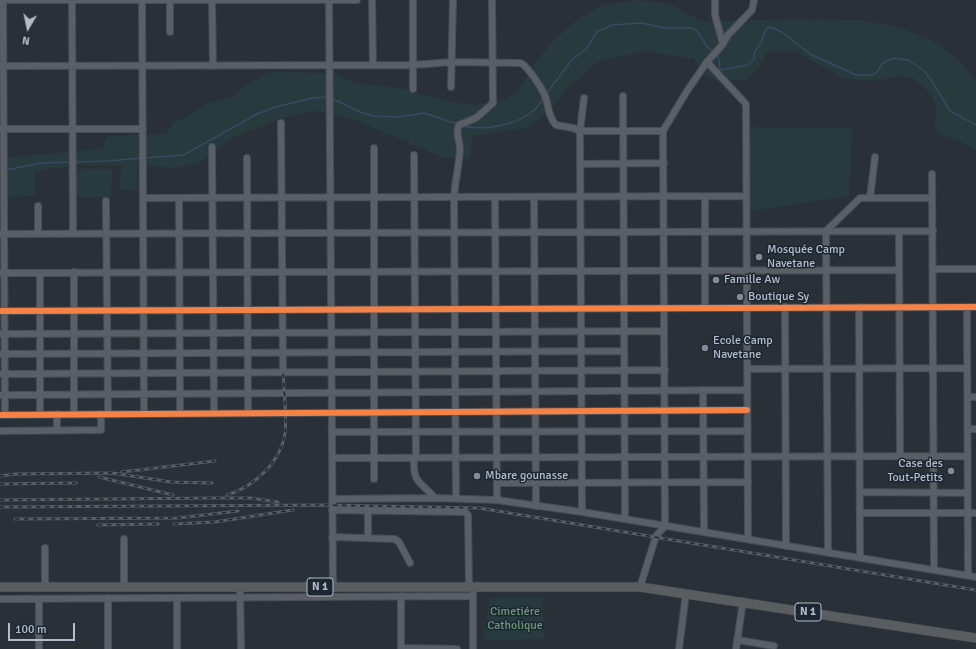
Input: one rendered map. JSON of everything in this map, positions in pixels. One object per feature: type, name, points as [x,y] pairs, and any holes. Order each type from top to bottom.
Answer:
[{"type":"highway","name":"N 1","points":[[0,587],[640,587],[743,601],[976,638]]},
{"type":"street","points":[[0,0],[357,0]]},
{"type":"street","points":[[3,0],[2,415],[747,410]]},
{"type":"street","points":[[72,0],[73,233]]},
{"type":"street","points":[[142,0],[144,414]]},
{"type":"street","points":[[170,0],[170,32]]},
{"type":"street","points":[[212,0],[213,66]]},
{"type":"street","points":[[329,0],[333,586]]},
{"type":"street","points":[[372,0],[373,65]]},
{"type":"street","points":[[413,0],[414,89]]},
{"type":"street","points":[[452,87],[453,0]]},
{"type":"street","points":[[456,498],[454,197],[455,177],[460,148],[457,126],[476,118],[487,110],[493,103],[492,0]]},
{"type":"street","points":[[715,0],[715,15],[723,44]]},
{"type":"street","points":[[640,587],[656,536],[665,526],[663,131],[687,91],[707,62],[723,44],[728,35],[752,10],[754,0]]},
{"type":"street","points":[[2,66],[329,66],[413,65],[452,62],[521,63],[545,95],[553,122],[556,125],[573,128],[580,131],[663,131]]},
{"type":"street","points":[[707,62],[746,104],[748,539]]},
{"type":"street","points":[[623,96],[625,519]]},
{"type":"street","points":[[582,512],[580,131],[584,98]]},
{"type":"street","points":[[281,123],[282,372]]},
{"type":"street","points":[[2,129],[143,129]]},
{"type":"street","points":[[212,147],[214,413]]},
{"type":"street","points":[[374,148],[374,480]]},
{"type":"street","points":[[414,155],[416,372],[415,476],[418,483],[435,498]]},
{"type":"street","points":[[870,198],[875,157]]},
{"type":"street","points":[[247,158],[248,413]]},
{"type":"street","points":[[580,164],[664,164]]},
{"type":"street","points":[[932,174],[934,570]]},
{"type":"street","points":[[143,198],[746,196]]},
{"type":"street","points":[[495,197],[497,500]]},
{"type":"street","points":[[534,197],[536,506]]},
{"type":"street","points":[[705,197],[705,308]]},
{"type":"street","points":[[179,198],[180,414]]},
{"type":"street","points":[[828,553],[826,231],[860,198],[932,198]]},
{"type":"street","points":[[106,201],[108,414]]},
{"type":"street","points":[[38,206],[38,233]]},
{"type":"street","points":[[899,231],[900,456]]},
{"type":"street","points":[[2,234],[932,231]]},
{"type":"street","points":[[933,269],[976,269]]},
{"type":"street","points":[[2,273],[899,270]]},
{"type":"street","points":[[40,272],[40,414]]},
{"type":"street","points":[[74,272],[74,414]]},
{"type":"street","points":[[2,311],[747,307],[976,308]]},
{"type":"street","points":[[785,307],[786,546]]},
{"type":"street","points":[[859,307],[860,558]]},
{"type":"street","points":[[967,307],[968,576]]},
{"type":"street","points":[[2,334],[664,331]]},
{"type":"street","points":[[2,354],[624,351]]},
{"type":"street","points":[[747,369],[967,368]]},
{"type":"street","points":[[2,374],[665,370]]},
{"type":"street","points":[[703,390],[704,532]]},
{"type":"street","points":[[2,395],[747,390]]},
{"type":"street","points":[[968,397],[976,397]]},
{"type":"street","points":[[57,414],[57,430]]},
{"type":"street","points":[[0,431],[101,430],[101,414]]},
{"type":"street","points":[[968,429],[976,429]]},
{"type":"street","points":[[332,432],[747,431]]},
{"type":"street","points":[[332,458],[968,456]]},
{"type":"street","points":[[968,480],[976,479]]},
{"type":"street","points":[[497,483],[748,482]]},
{"type":"street","points":[[860,492],[968,493]]},
{"type":"street","points":[[332,499],[456,498],[497,500],[582,512],[976,577]]},
{"type":"street","points":[[332,510],[465,512],[468,515],[471,586],[473,596],[473,649]]},
{"type":"street","points":[[368,510],[368,538]]},
{"type":"street","points":[[860,513],[976,513]]},
{"type":"street","points":[[332,537],[391,538],[396,540],[410,563]]},
{"type":"street","points":[[124,538],[124,587]]},
{"type":"street","points":[[968,547],[976,547]]},
{"type":"street","points":[[45,548],[45,587]]},
{"type":"street","points":[[240,587],[240,649]]},
{"type":"street","points":[[679,649],[686,593]]},
{"type":"street","points":[[401,596],[401,648],[457,649]]},
{"type":"street","points":[[0,599],[473,596]]},
{"type":"street","points":[[108,598],[108,649]]},
{"type":"street","points":[[177,598],[177,649]]},
{"type":"street","points":[[39,599],[39,649]]},
{"type":"street","points":[[736,649],[743,601]]},
{"type":"street","points":[[737,640],[774,646]]},
{"type":"green space","points":[[636,0],[670,4],[702,21],[797,19],[860,20],[902,28],[939,44],[964,65],[976,83],[976,151],[962,142],[939,134],[934,124],[937,106],[929,92],[913,78],[900,76],[873,81],[843,78],[795,51],[767,52],[757,70],[745,80],[717,81],[708,77],[694,59],[644,51],[598,62],[569,87],[546,114],[525,128],[472,136],[470,159],[445,158],[353,119],[316,111],[283,118],[232,138],[201,162],[175,168],[137,164],[138,190],[120,189],[121,166],[79,165],[35,171],[35,196],[0,197],[0,158],[102,149],[107,136],[166,134],[173,123],[190,115],[205,104],[230,98],[251,82],[275,71],[335,74],[354,83],[400,88],[451,102],[476,105],[504,100],[517,93],[534,64],[552,42],[577,20],[603,5]]},
{"type":"green space","points":[[750,127],[852,128],[849,196],[750,211]]},
{"type":"green space","points":[[81,169],[112,169],[111,197],[77,197],[77,171]]},
{"type":"green space","name":"Cimetiére Catholique","points":[[490,598],[542,598],[544,639],[483,640]]},
{"type":"waterway","points":[[546,94],[572,60],[586,49],[597,32],[612,25],[641,23],[665,28],[692,28],[697,31],[709,49],[715,51]]},
{"type":"waterway","points":[[718,54],[720,70],[748,65],[754,60],[754,53],[760,45],[766,29],[770,27],[782,32],[810,54],[856,75],[872,75],[876,73],[882,64],[895,58],[908,60],[924,71],[950,111],[976,125]]},
{"type":"waterway","points":[[145,158],[184,155],[257,114],[275,107],[313,98],[327,97]]},
{"type":"waterway","points":[[462,126],[480,128],[500,126],[519,120],[534,110],[544,97]]},
{"type":"waterway","points":[[331,98],[360,112],[374,116],[399,117],[424,113],[457,124]]},
{"type":"waterway","points":[[75,162],[141,158]]},
{"type":"waterway","points":[[6,170],[41,163],[71,162]]},
{"type":"railway","points":[[227,495],[256,480],[265,472],[278,454],[286,427],[283,372]]},
{"type":"railway","points":[[122,472],[215,461]]},
{"type":"railway","points":[[0,476],[15,474],[112,473],[171,482],[212,483]]},
{"type":"railway","points":[[99,477],[173,495]]},
{"type":"railway","points":[[0,484],[76,483]]},
{"type":"railway","points":[[0,500],[250,498],[278,502]]},
{"type":"railway","points":[[0,507],[325,505],[479,508],[976,590]]},
{"type":"railway","points":[[174,524],[215,522],[293,510]]},
{"type":"railway","points":[[15,519],[178,518],[238,511]]},
{"type":"railway","points":[[98,525],[158,524]]},
{"type":"cycle path","points":[[0,311],[976,307]]},
{"type":"cycle path","points":[[0,415],[747,410]]},
{"type":"place","name":"Mosquée Camp Navetane","points":[[759,257]]},
{"type":"place","name":"Famille Aw","points":[[716,280]]},
{"type":"place","name":"Boutique Sy","points":[[740,297]]},
{"type":"place","name":"Ecole Camp Navetane","points":[[705,348]]},
{"type":"place","name":"Case des Tout-Petits","points":[[951,471]]},
{"type":"place","name":"Mbare gounasse","points":[[477,476]]}]
